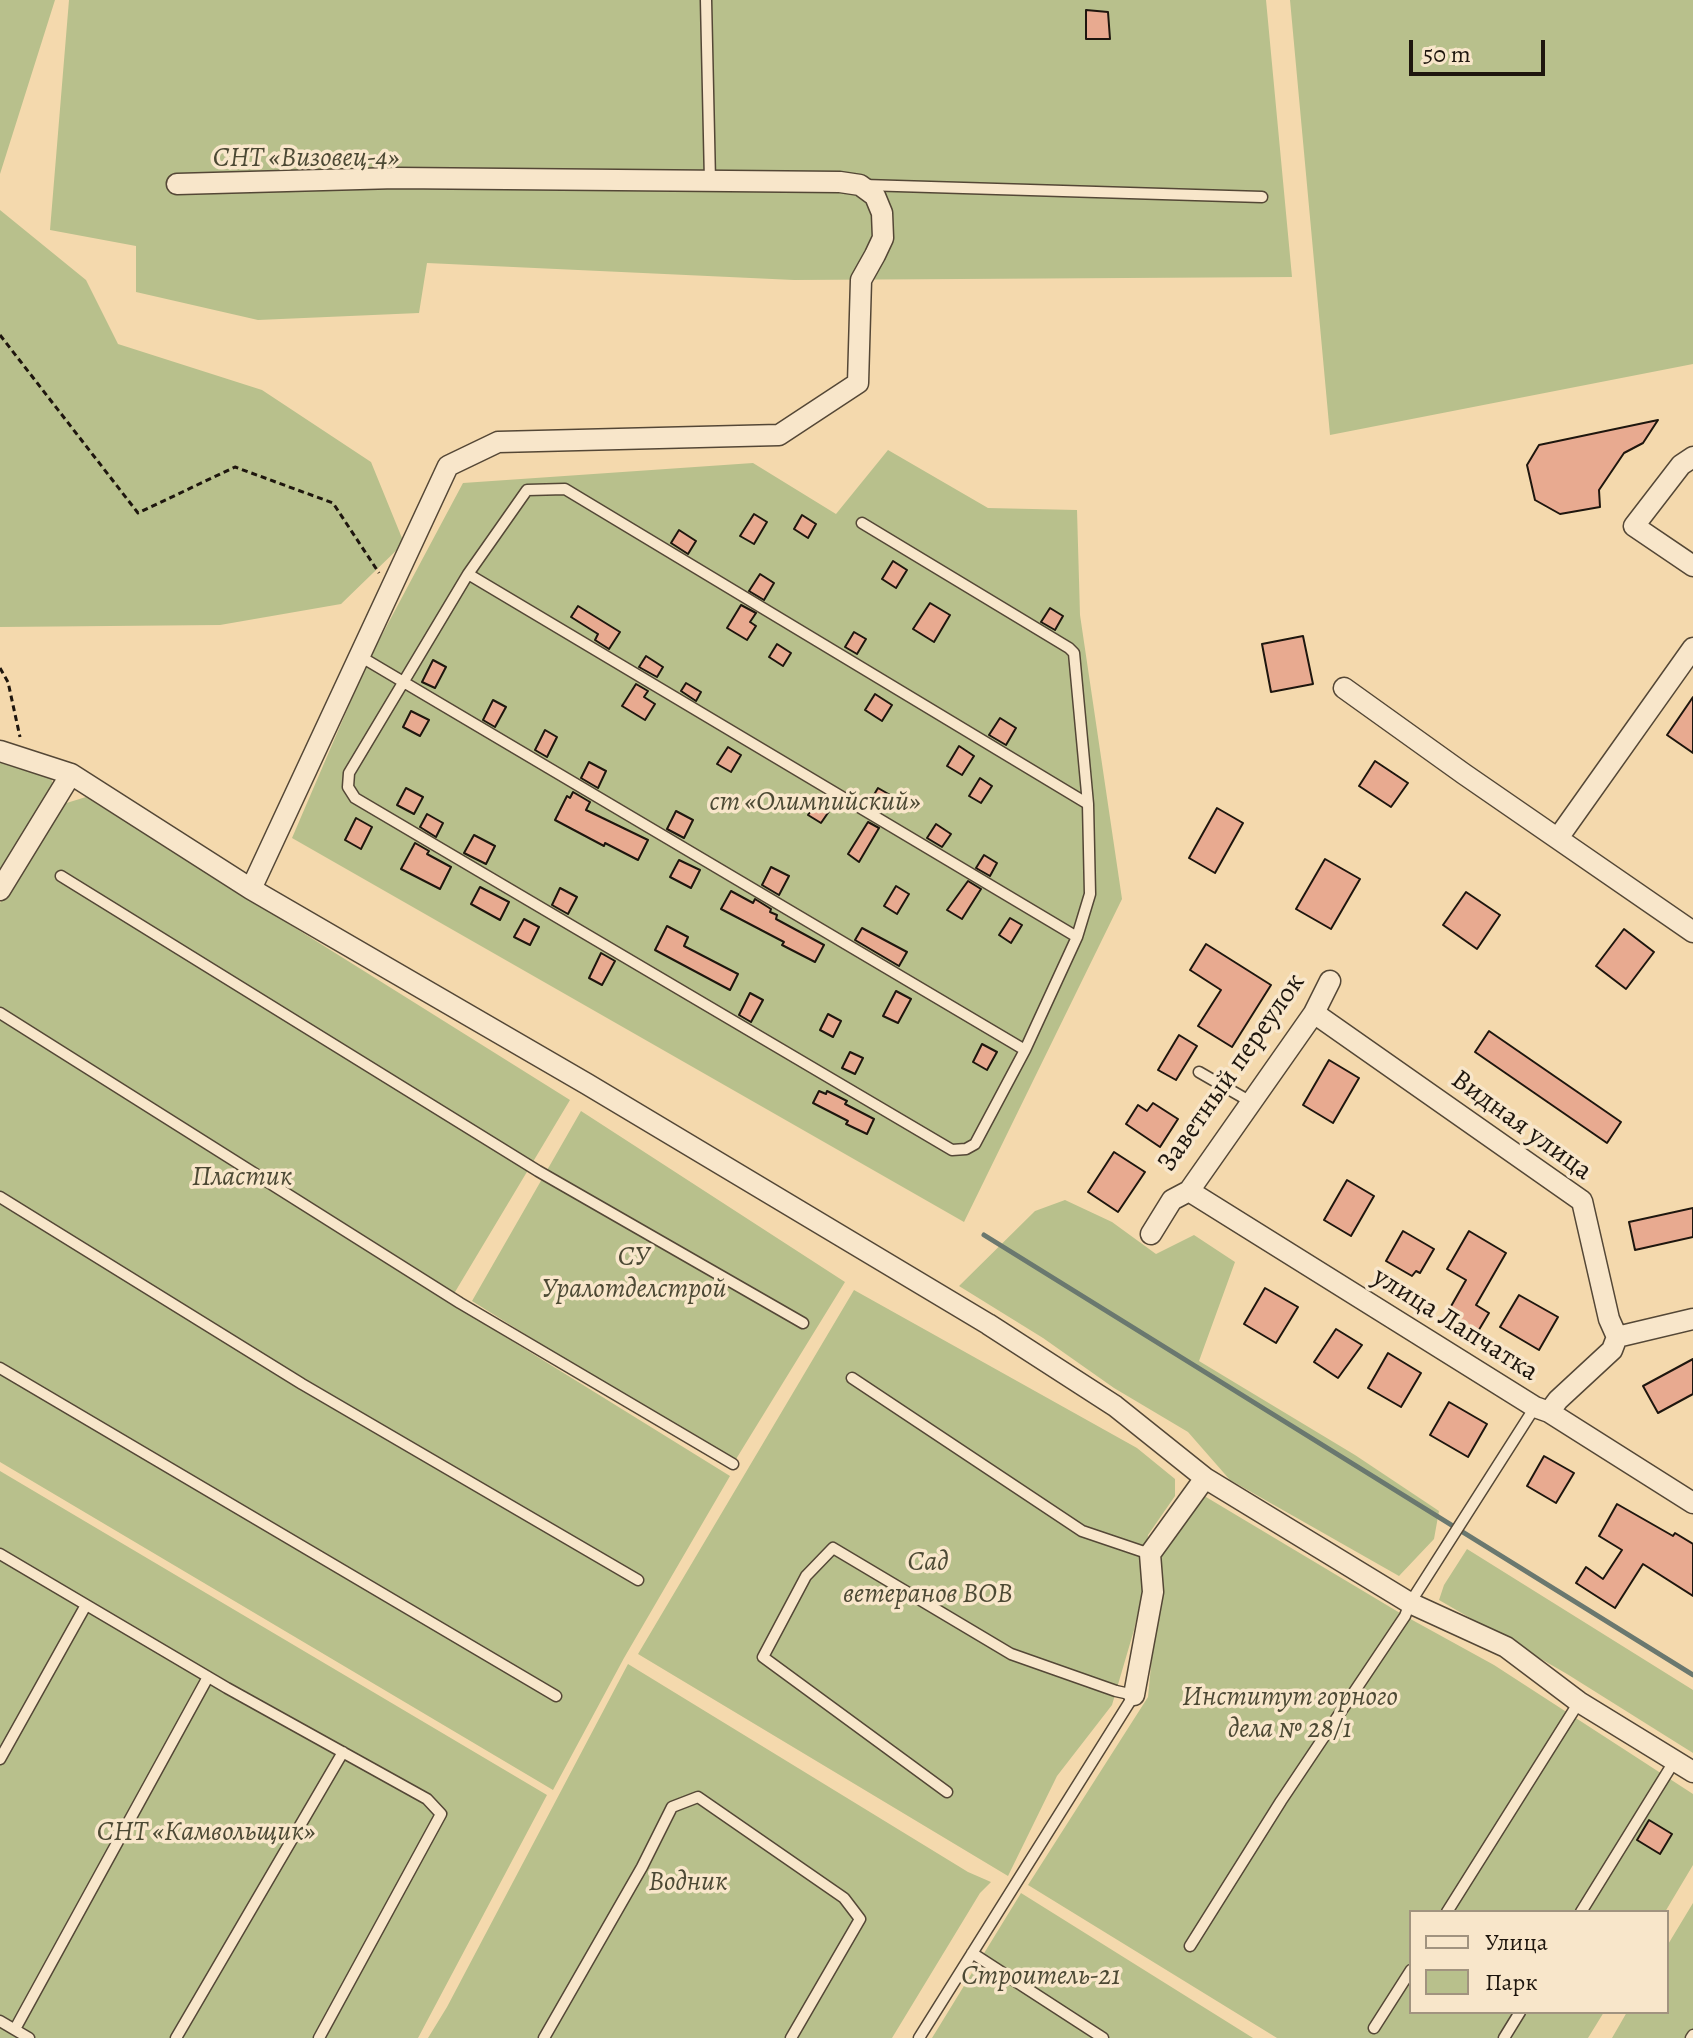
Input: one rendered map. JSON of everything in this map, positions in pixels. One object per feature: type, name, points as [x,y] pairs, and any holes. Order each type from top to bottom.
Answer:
[{"type":"street","points":[[177,184],[396,178],[840,182],[860,185],[875,196],[882,213],[883,238],[861,280],[858,383],[779,435],[498,442],[448,466],[390,590],[365,656],[251,889]]},
{"type":"street","points":[[1693,457],[1681,465],[1634,526],[1693,566]]},
{"type":"street","points":[[1558,838],[1693,648]]},
{"type":"street","points":[[1344,688],[1693,932]]},
{"type":"street","points":[[0,751],[71,774],[251,889],[587,1084],[988,1324],[1115,1406],[1205,1478],[1410,1603],[1506,1647],[1579,1702],[1693,1772]]},
{"type":"street","points":[[0,890],[71,774]]},
{"type":"street","name":"Заветный переулок","points":[[1151,1234],[1172,1200],[1189,1191],[1314,1013],[1330,981]]},
{"type":"street","name":"Видная улица","points":[[1314,1013],[1582,1201],[1609,1319],[1617,1337]]},
{"type":"street","name":"улица Лапчатка","points":[[1189,1191],[1693,1503]]},
{"type":"street","points":[[1542,1410],[1558,1400],[1612,1350],[1617,1337],[1693,1319]]},
{"type":"street","points":[[1134,1695],[1153,1592],[1150,1554],[1205,1478]]},
{"type":"lane","points":[[706,0],[710,181]]},
{"type":"lane","points":[[860,185],[1262,197]]},
{"type":"lane","points":[[862,523],[1074,653],[1088,804],[1090,894],[1077,937],[1025,1050],[975,1144],[966,1149],[952,1150],[355,798],[348,787],[349,773],[468,574],[527,490],[565,489],[1088,804]]},
{"type":"lane","points":[[468,574],[1077,937]]},
{"type":"lane","points":[[365,656],[1025,1050]]},
{"type":"lane","points":[[61,876],[538,1171],[803,1323]]},
{"type":"lane","points":[[0,1013],[460,1303],[733,1464]]},
{"type":"lane","points":[[1199,1072],[1251,1102]]},
{"type":"lane","points":[[0,1197],[302,1384],[638,1580]]},
{"type":"lane","points":[[0,1368],[556,1696]]},
{"type":"lane","points":[[852,1378],[1082,1531],[1150,1554]]},
{"type":"lane","points":[[1190,1946],[1281,1801],[1405,1616],[1410,1603],[1542,1410]]},
{"type":"lane","points":[[919,2038],[1134,1695],[1011,1654],[833,1548],[806,1576],[763,1657],[947,1792]]},
{"type":"lane","points":[[0,1554],[208,1677],[427,1799],[441,1814],[319,2038]]},
{"type":"lane","points":[[0,1759],[86,1605]]},
{"type":"lane","points":[[15,2029],[208,1677]]},
{"type":"lane","points":[[1448,1910],[1579,1702]]},
{"type":"lane","points":[[176,2038],[343,1752]]},
{"type":"lane","points":[[1582,1910],[1675,1760]]},
{"type":"lane","points":[[544,2038],[642,1867],[672,1807],[698,1797],[844,1898],[860,1919],[791,2038]]},
{"type":"lane","points":[[972,1953],[1103,2038]]},
{"type":"lane","points":[[1374,2028],[1409,1973]]},
{"type":"lane","points":[[1504,2038],[1519,2014]]},
{"type":"lane","points":[[0,2021],[29,2038]]},
{"type":"path","points":[[0,335],[138,513],[235,467],[333,503],[390,590]]},
{"type":"path","points":[[0,668],[8,682],[25,759]]},
{"type":"green space","points":[[0,0],[55,0],[0,174]]},
{"type":"green space","name":"СНТ «Визовец-4»","points":[[69,0],[1266,0],[1292,277],[794,280],[427,263],[419,313],[258,320],[136,292],[136,246],[50,230]]},
{"type":"green space","points":[[1290,0],[1693,0],[1693,364],[1330,435]]},
{"type":"green space","points":[[0,210],[86,280],[118,344],[262,390],[371,462],[404,543],[341,604],[220,625],[0,627]]},
{"type":"green space","name":"ст «Олимпийский»","points":[[888,450],[988,508],[1077,510],[1080,615],[1122,899],[964,1222],[292,838],[368,661],[463,483],[753,463],[836,514]]},
{"type":"green space","points":[[0,755],[49,770],[53,785],[0,870]]},
{"type":"green space","name":"Пластик","points":[[86,797],[570,1100],[449,1302],[730,1476],[624,1658],[553,1790],[0,1462],[0,903],[60,805]]},
{"type":"green space","name":"СУ Уралотделстрой","points":[[581,1111],[845,1282],[733,1464],[472,1301]]},
{"type":"green space","points":[[1065,1200],[1112,1222],[1156,1254],[1194,1235],[1235,1262],[1199,1361],[1355,1455],[1439,1511],[1434,1539],[1399,1576],[1230,1480],[1188,1432],[1114,1388],[1043,1338],[959,1286],[1035,1211]]},
{"type":"green space","name":"Сад ветеранов ВОВ","points":[[854,1290],[1137,1448],[1175,1479],[1175,1496],[1148,1535],[1143,1590],[1112,1705],[1057,1776],[1008,1876],[638,1654]]},
{"type":"green space","name":"СНТ «Камвольщик»","points":[[0,1471],[547,1795],[418,2038],[0,2038]]},
{"type":"green space","name":"Институт горного дела № 28/1","points":[[1201,1494],[1405,1616],[1494,1665],[1693,1794],[1693,1865],[1666,1910],[1409,1910],[1409,2014],[1603,2014],[1588,2038],[1277,2038],[1028,1885],[1148,1697],[1162,1551]]},
{"type":"green space","points":[[1467,1549],[1693,1690],[1693,1753],[1567,1674],[1439,1600],[1444,1585]]},
{"type":"green space","name":"Водник","points":[[628,1664],[968,1872],[991,1882],[980,1893],[892,2038],[428,2038]]},
{"type":"green space","name":"Строитель-21","points":[[1021,1893],[1253,2038],[932,2038]]},
{"type":"green space","points":[[1693,1903],[1693,2038],[1612,2038],[1626,2014],[1669,2014],[1669,1943]]},
{"type":"building","points":[[1086,10],[1108,12],[1110,39],[1086,39]]},
{"type":"building","points":[[1658,420],[1643,443],[1624,453],[1599,490],[1600,507],[1560,514],[1535,500],[1527,465],[1539,445]]},
{"type":"building","points":[[754,514],[767,522],[754,544],[740,536]]},
{"type":"building","points":[[802,515],[816,524],[808,538],[794,529]]},
{"type":"building","points":[[679,530],[696,541],[688,554],[671,543]]},
{"type":"building","points":[[893,561],[907,570],[896,588],[882,579]]},
{"type":"building","points":[[760,574],[774,583],[764,600],[749,591]]},
{"type":"building","points":[[930,603],[950,615],[934,642],[913,629]]},
{"type":"building","points":[[741,605],[756,613],[750,622],[756,626],[747,640],[727,628]]},
{"type":"building","points":[[578,606],[620,632],[609,649],[595,640],[598,634],[571,617]]},
{"type":"building","points":[[1050,608],[1063,616],[1055,630],[1041,622]]},
{"type":"building","points":[[854,632],[866,639],[857,654],[845,647]]},
{"type":"building","points":[[1303,636],[1313,684],[1271,692],[1262,644]]},
{"type":"building","points":[[777,644],[791,653],[783,666],[769,657]]},
{"type":"building","points":[[646,656],[663,667],[657,677],[639,667]]},
{"type":"building","points":[[433,660],[446,667],[435,688],[422,682]]},
{"type":"building","points":[[686,683],[701,692],[696,701],[681,691]]},
{"type":"building","points":[[636,684],[648,691],[644,697],[655,704],[645,720],[622,706]]},
{"type":"building","points":[[875,694],[892,705],[882,721],[865,710]]},
{"type":"building","points":[[1693,697],[1693,753],[1667,735]]},
{"type":"building","points":[[493,700],[506,707],[495,727],[483,720]]},
{"type":"building","points":[[411,711],[429,720],[420,736],[403,727]]},
{"type":"building","points":[[1000,718],[1016,728],[1006,745],[989,735]]},
{"type":"building","points":[[545,730],[557,737],[547,757],[535,750]]},
{"type":"building","points":[[959,746],[974,756],[962,775],[947,766]]},
{"type":"building","points":[[728,747],[741,755],[731,772],[717,764]]},
{"type":"building","points":[[1375,761],[1408,783],[1391,807],[1359,786]]},
{"type":"building","points":[[589,762],[606,771],[598,788],[581,778]]},
{"type":"building","points":[[980,778],[992,786],[981,803],[969,796]]},
{"type":"building","points":[[406,788],[423,797],[414,814],[397,805]]},
{"type":"building","points":[[878,788],[892,796],[882,811],[869,803]]},
{"type":"building","points":[[573,792],[590,802],[586,810],[648,840],[638,860],[555,820],[567,796],[570,798]]},
{"type":"building","points":[[819,799],[832,807],[821,823],[808,815]]},
{"type":"building","points":[[1217,808],[1243,823],[1215,873],[1189,858]]},
{"type":"building","points":[[676,811],[693,820],[684,838],[667,829]]},
{"type":"building","points":[[427,814],[443,823],[436,837],[420,827]]},
{"type":"building","points":[[356,818],[372,827],[361,849],[345,840]]},
{"type":"building","points":[[868,822],[879,828],[859,862],[848,854]]},
{"type":"building","points":[[936,824],[951,834],[942,847],[927,838]]},
{"type":"building","points":[[474,835],[495,846],[486,864],[464,853]]},
{"type":"building","points":[[415,843],[429,851],[427,854],[451,867],[440,889],[401,869]]},
{"type":"building","points":[[984,855],[997,863],[990,876],[976,868]]},
{"type":"building","points":[[1325,859],[1360,879],[1331,929],[1296,909]]},
{"type":"building","points":[[679,860],[700,870],[691,888],[670,877]]},
{"type":"building","points":[[771,867],[789,876],[779,895],[762,885]]},
{"type":"building","points":[[968,881],[981,889],[962,919],[947,910]]},
{"type":"building","points":[[896,886],[909,894],[897,914],[884,906]]},
{"type":"building","points":[[480,887],[509,902],[500,920],[471,904]]},
{"type":"building","points":[[560,888],[577,897],[568,914],[552,905]]},
{"type":"building","points":[[731,891],[753,903],[755,899],[771,909],[770,912],[777,915],[776,919],[824,945],[815,962],[721,909]]},
{"type":"building","points":[[1466,892],[1500,915],[1477,949],[1443,925]]},
{"type":"building","points":[[1010,918],[1022,925],[1011,943],[999,935]]},
{"type":"building","points":[[524,919],[539,927],[530,945],[514,937]]},
{"type":"building","points":[[667,926],[688,937],[684,946],[738,974],[730,990],[655,950]]},
{"type":"building","points":[[862,928],[907,952],[899,966],[855,940]]},
{"type":"building","points":[[1624,929],[1654,952],[1626,989],[1596,966]]},
{"type":"building","points":[[1206,944],[1271,985],[1232,1047],[1198,1026],[1221,990],[1190,970]]},
{"type":"building","points":[[601,953],[615,961],[602,985],[589,978]]},
{"type":"building","points":[[896,991],[911,999],[898,1023],[883,1016]]},
{"type":"building","points":[[750,993],[763,1000],[751,1022],[739,1015]]},
{"type":"building","points":[[828,1014],[841,1021],[833,1037],[820,1030]]},
{"type":"building","points":[[1489,1031],[1621,1122],[1607,1143],[1475,1052]]},
{"type":"building","points":[[1179,1035],[1197,1046],[1176,1080],[1158,1070]]},
{"type":"building","points":[[982,1044],[997,1052],[987,1070],[973,1062]]},
{"type":"building","points":[[850,1052],[863,1058],[855,1074],[842,1068]]},
{"type":"building","points":[[1329,1060],[1359,1078],[1333,1123],[1303,1105]]},
{"type":"building","points":[[819,1091],[826,1094],[827,1091],[847,1101],[845,1104],[874,1119],[867,1134],[813,1103]]},
{"type":"building","points":[[1153,1103],[1178,1119],[1160,1147],[1126,1124],[1138,1105],[1147,1111]]},
{"type":"building","points":[[1114,1152],[1145,1172],[1118,1212],[1088,1192]]},
{"type":"building","points":[[1347,1180],[1374,1196],[1351,1236],[1324,1220]]},
{"type":"building","points":[[1693,1208],[1693,1237],[1635,1250],[1629,1222]]},
{"type":"building","points":[[1403,1231],[1434,1249],[1420,1273],[1416,1271],[1412,1276],[1386,1261]]},
{"type":"building","points":[[1469,1231],[1506,1253],[1476,1305],[1489,1313],[1477,1333],[1446,1315],[1466,1280],[1447,1269]]},
{"type":"building","points":[[1265,1288],[1298,1307],[1276,1343],[1244,1324]]},
{"type":"building","points":[[1519,1295],[1558,1317],[1539,1350],[1500,1327]]},
{"type":"building","points":[[1336,1329],[1362,1345],[1338,1378],[1314,1362]]},
{"type":"building","points":[[1388,1353],[1421,1373],[1401,1407],[1368,1388]]},
{"type":"building","points":[[1693,1359],[1693,1394],[1658,1413],[1643,1386]]},
{"type":"building","points":[[1449,1402],[1487,1424],[1468,1457],[1430,1435]]},
{"type":"building","points":[[1544,1456],[1574,1473],[1556,1503],[1527,1486]]},
{"type":"building","points":[[1617,1504],[1693,1544],[1693,1596],[1643,1564],[1615,1608],[1576,1583],[1586,1567],[1603,1579],[1622,1550],[1599,1536]]},
{"type":"building","points":[[1649,1820],[1672,1834],[1660,1854],[1637,1840]]},
{"type":"waterway","points":[[984,1235],[1693,1675]]}]
